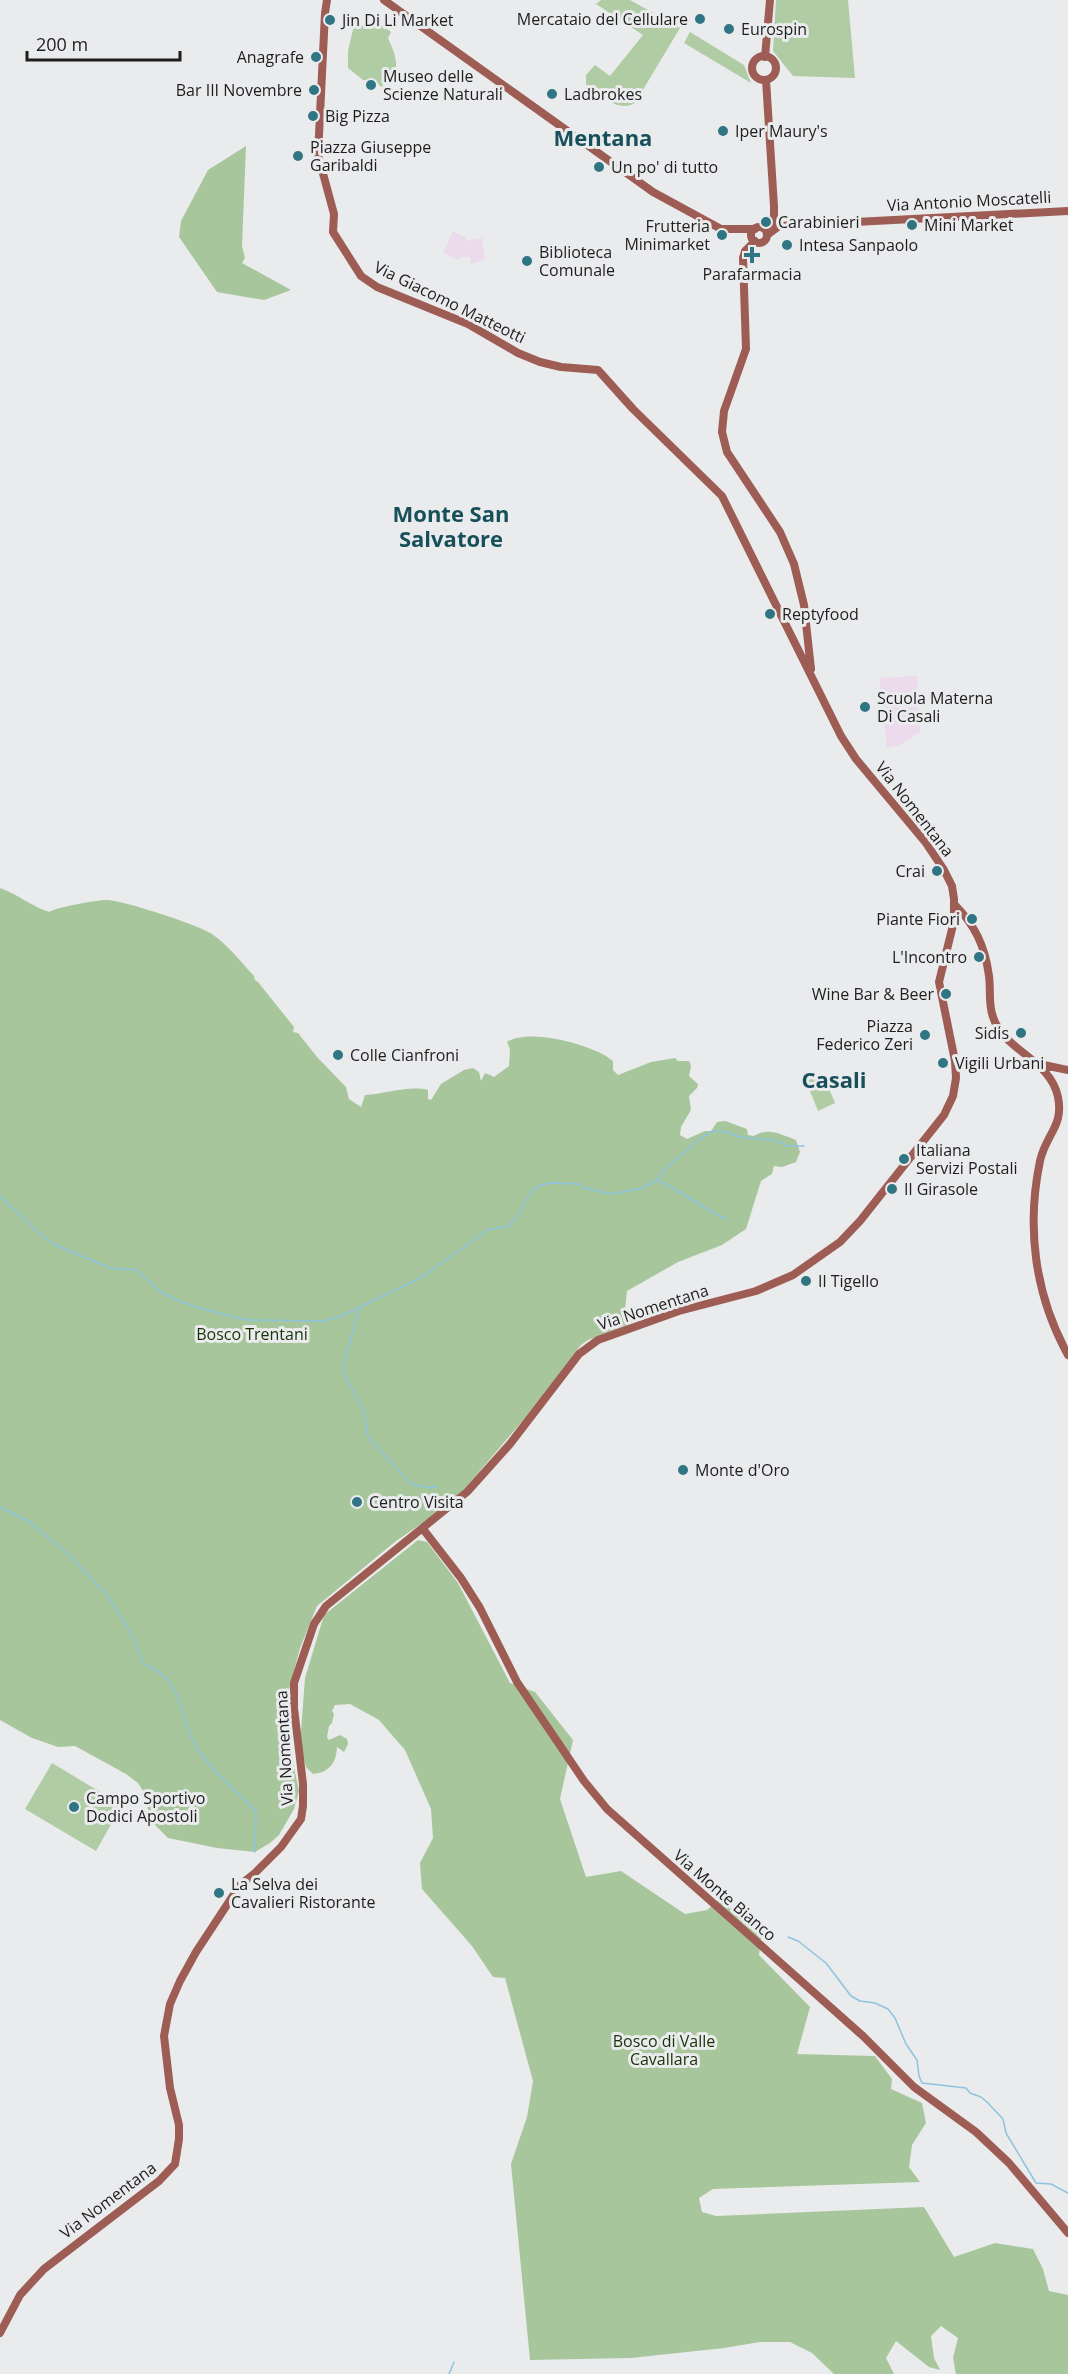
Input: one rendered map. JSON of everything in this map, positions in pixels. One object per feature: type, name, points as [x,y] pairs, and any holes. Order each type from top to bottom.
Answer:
[{"type":"main road","name":"Via Giacomo Matteotti","points":[[327,0],[324,17],[317,148],[334,214],[333,232],[362,276],[377,287],[468,324],[518,353],[540,362],[561,367],[597,370]]},
{"type":"main road","points":[[384,0],[653,192],[721,229],[761,228],[766,232]]},
{"type":"main road","points":[[765,57],[770,0]]},
{"type":"main road","points":[[765,57],[774,63],[775,70],[773,76],[766,80],[756,78],[752,69],[756,60],[765,57]]},
{"type":"main road","points":[[766,80],[774,220],[766,232],[764,241],[755,241],[745,251],[743,258],[746,350],[724,411],[722,432],[724,443],[738,469],[780,532],[794,564],[801,591],[807,650],[815,684]]},
{"type":"main road","name":"Via Antonio Moscatelli","points":[[766,232],[779,226],[1064,211]]},
{"type":"main road","points":[[755,229],[752,234],[755,241]]},
{"type":"main road","name":"Via Nomentana","points":[[0,2332],[20,2295],[44,2269],[159,2181],[175,2164],[180,2132],[168,2078],[165,2036],[167,2016],[180,1981],[240,1884],[254,1874],[281,1847],[300,1819],[303,1806],[303,1784],[293,1695],[294,1683],[314,1624],[326,1606],[463,1496],[510,1444],[579,1354],[591,1343],[679,1311],[756,1291],[793,1275],[840,1242],[879,1199],[944,1115],[953,1096],[956,1078],[955,1060],[939,982],[954,921],[952,886],[926,843],[856,759],[841,736],[722,496],[633,409],[597,370]]},
{"type":"main road","points":[[954,904],[970,921],[984,951],[989,977],[990,1010],[995,1026],[1009,1041],[1039,1064],[1054,1087],[1060,1114],[1040,1161],[1034,1203],[1034,1246],[1048,1316],[1068,1355]]},
{"type":"main road","points":[[1039,1064],[1068,1070]]},
{"type":"main road","name":"Via Monte Bianco","points":[[423,1529],[461,1578],[480,1608],[517,1682],[584,1781],[607,1809],[863,2036],[914,2087],[976,2132],[1009,2163],[1068,2233]]},
{"type":"shaded area","points":[[453,231],[466,238],[465,241],[482,238],[485,260],[471,264],[470,257],[460,257],[458,260],[443,253]]},
{"type":"shaded area","points":[[917,676],[920,732],[900,745],[887,748],[879,678]]},
{"type":"green space","points":[[601,0],[630,0],[680,28],[635,103],[629,106],[609,102],[586,85],[586,75],[595,65],[610,76],[643,35],[596,4]]},
{"type":"green space","points":[[776,0],[848,0],[855,78],[793,76],[773,51]]},
{"type":"green space","points":[[354,25],[383,26],[391,32],[388,38],[396,59],[395,70],[393,76],[381,87],[376,81],[363,80],[348,68],[348,51]]},
{"type":"green space","points":[[690,32],[744,65],[751,83],[684,43]]},
{"type":"green space","points":[[246,146],[242,246],[245,258],[242,263],[291,290],[264,300],[217,292],[179,237],[181,221],[208,170]]},
{"type":"green space","name":"Bosco Trentani","points":[[0,888],[49,912],[86,902],[115,901],[177,919],[212,934],[229,948],[254,976],[294,1027],[293,1032],[298,1033],[346,1087],[349,1099],[361,1107],[365,1095],[405,1089],[428,1090],[428,1099],[431,1100],[441,1084],[464,1070],[473,1068],[479,1072],[481,1081],[485,1073],[494,1077],[509,1066],[510,1049],[507,1042],[530,1036],[545,1037],[577,1044],[604,1055],[613,1061],[613,1070],[618,1075],[651,1062],[675,1058],[678,1061],[689,1061],[691,1066],[689,1076],[698,1084],[689,1096],[691,1110],[681,1127],[680,1135],[687,1139],[705,1131],[711,1131],[717,1122],[725,1121],[747,1129],[748,1135],[754,1136],[770,1132],[796,1140],[800,1152],[796,1162],[782,1167],[774,1166],[772,1174],[761,1181],[746,1229],[722,1245],[678,1262],[627,1291],[625,1311],[628,1325],[588,1340],[581,1345],[524,1419],[461,1493],[396,1541],[317,1606],[300,1648],[286,1701],[287,1735],[299,1791],[294,1809],[279,1835],[255,1852],[217,1848],[168,1838],[150,1820],[145,1794],[138,1783],[126,1774],[75,1746],[58,1747],[32,1738],[0,1720]]},
{"type":"green space","points":[[823,1074],[835,1103],[818,1111],[806,1081]]},
{"type":"green space","name":"Bosco di Valle Cavallara","points":[[418,1540],[427,1542],[458,1583],[510,1683],[535,1692],[573,1740],[560,1799],[586,1877],[621,1871],[685,1914],[707,1910],[720,1898],[761,1938],[759,1955],[810,2007],[797,2054],[875,2056],[892,2079],[891,2089],[922,2103],[926,2123],[912,2145],[909,2167],[920,2182],[713,2189],[699,2198],[702,2212],[716,2216],[924,2207],[954,2257],[995,2243],[1033,2249],[1043,2269],[1049,2291],[1068,2295],[1068,2374],[956,2374],[953,2358],[958,2338],[941,2326],[931,2336],[934,2358],[940,2370],[929,2367],[896,2341],[886,2358],[894,2374],[834,2374],[812,2353],[790,2342],[760,2342],[631,2358],[530,2360],[511,2164],[527,2117],[533,2081],[505,1978],[493,1977],[472,1946],[422,1889],[420,1863],[433,1838],[431,1809],[405,1750],[379,1720],[350,1704],[335,1705],[327,1737],[329,1740],[340,1735],[347,1739],[348,1744],[344,1752],[337,1747],[331,1766],[319,1773],[313,1774],[306,1767],[300,1745],[305,1678],[324,1615]]},
{"type":"green space","name":"Campo Sportivo Dodici Apostoli","points":[[52,1763],[122,1805],[96,1851],[25,1809]]},
{"type":"waterway","points":[[0,1196],[55,1245],[110,1268],[136,1270],[158,1290],[174,1299],[202,1309],[247,1320],[322,1321],[339,1317],[422,1277],[488,1230],[508,1226],[516,1218],[531,1192],[538,1186],[550,1183],[579,1184],[584,1188],[612,1194],[642,1188],[657,1180],[665,1169],[701,1138],[713,1131],[727,1132],[740,1137],[773,1140],[788,1146],[804,1146]]},
{"type":"waterway","points":[[657,1180],[726,1219]]},
{"type":"waterway","points":[[359,1309],[343,1367],[345,1376],[364,1411],[368,1437],[411,1484],[430,1488],[437,1486]]},
{"type":"waterway","points":[[0,1507],[28,1521],[68,1554],[107,1595],[128,1628],[144,1664],[158,1671],[175,1690],[186,1725],[198,1750],[217,1773],[256,1811],[255,1852]]},
{"type":"waterway","points":[[788,1937],[798,1941],[826,1963],[851,1996],[888,2009],[917,2060],[922,2083],[966,2088],[970,2093],[981,2097],[1003,2119],[1006,2133],[1036,2183],[1051,2184],[1068,2193]]},
{"type":"waterway","points":[[449,2374],[454,2362]]},
{"type":"place","name":"Mercataio del Cellulare","points":[[700,19]]},
{"type":"place","name":"Jin Di Li Market","points":[[330,20]]},
{"type":"place","name":"Eurospin","points":[[729,29]]},
{"type":"place","name":"Anagrafe","points":[[316,57]]},
{"type":"place","name":"Museo delle Scienze Naturali","points":[[371,85]]},
{"type":"place","name":"Bar III Novembre","points":[[314,90]]},
{"type":"place","name":"Ladbrokes","points":[[552,94]]},
{"type":"place","name":"Big Pizza","points":[[313,116]]},
{"type":"place","name":"Iper Maury's","points":[[723,131]]},
{"type":"place","name":"Piazza Giuseppe Garibaldi","points":[[298,156]]},
{"type":"place","name":"Un po' di tutto","points":[[599,167]]},
{"type":"place","name":"Carabinieri","points":[[766,222]]},
{"type":"place","name":"Mini Market","points":[[912,225]]},
{"type":"place","name":"Frutteria Minimarket","points":[[722,235]]},
{"type":"place","name":"Intesa Sanpaolo","points":[[787,245]]},
{"type":"place","name":"Parafarmacia","points":[[752,255]]},
{"type":"place","name":"Biblioteca Comunale","points":[[527,261]]},
{"type":"place","name":"Reptyfood","points":[[770,614]]},
{"type":"place","name":"Scuola Materna Di Casali","points":[[865,707]]},
{"type":"place","name":"Crai","points":[[937,871]]},
{"type":"place","name":"Piante Fiori","points":[[972,919]]},
{"type":"place","name":"L'Incontro","points":[[979,957]]},
{"type":"place","name":"Wine Bar & Beer","points":[[946,994]]},
{"type":"place","name":"Sidis","points":[[1021,1033]]},
{"type":"place","name":"Piazza Federico Zeri","points":[[925,1035]]},
{"type":"place","name":"Colle Cianfroni","points":[[338,1055]]},
{"type":"place","name":"Vigili Urbani","points":[[943,1063]]},
{"type":"place","name":"Italiana Servizi Postali","points":[[904,1159]]},
{"type":"place","name":"Il Girasole","points":[[892,1189]]},
{"type":"place","name":"Il Tigello","points":[[806,1281]]},
{"type":"place","name":"Monte d'Oro","points":[[683,1470]]},
{"type":"place","name":"Centro Visita","points":[[357,1502]]},
{"type":"place","name":"Campo Sportivo Dodici Apostoli","points":[[74,1807]]},
{"type":"place","name":"La Selva dei Cavalieri Ristorante","points":[[219,1893]]},
{"type":"district","name":"Mentana","points":[[603,137]]},
{"type":"district","name":"Monte San Salvatore","points":[[451,526]]},
{"type":"district","name":"Casali","points":[[834,1079]]}]
